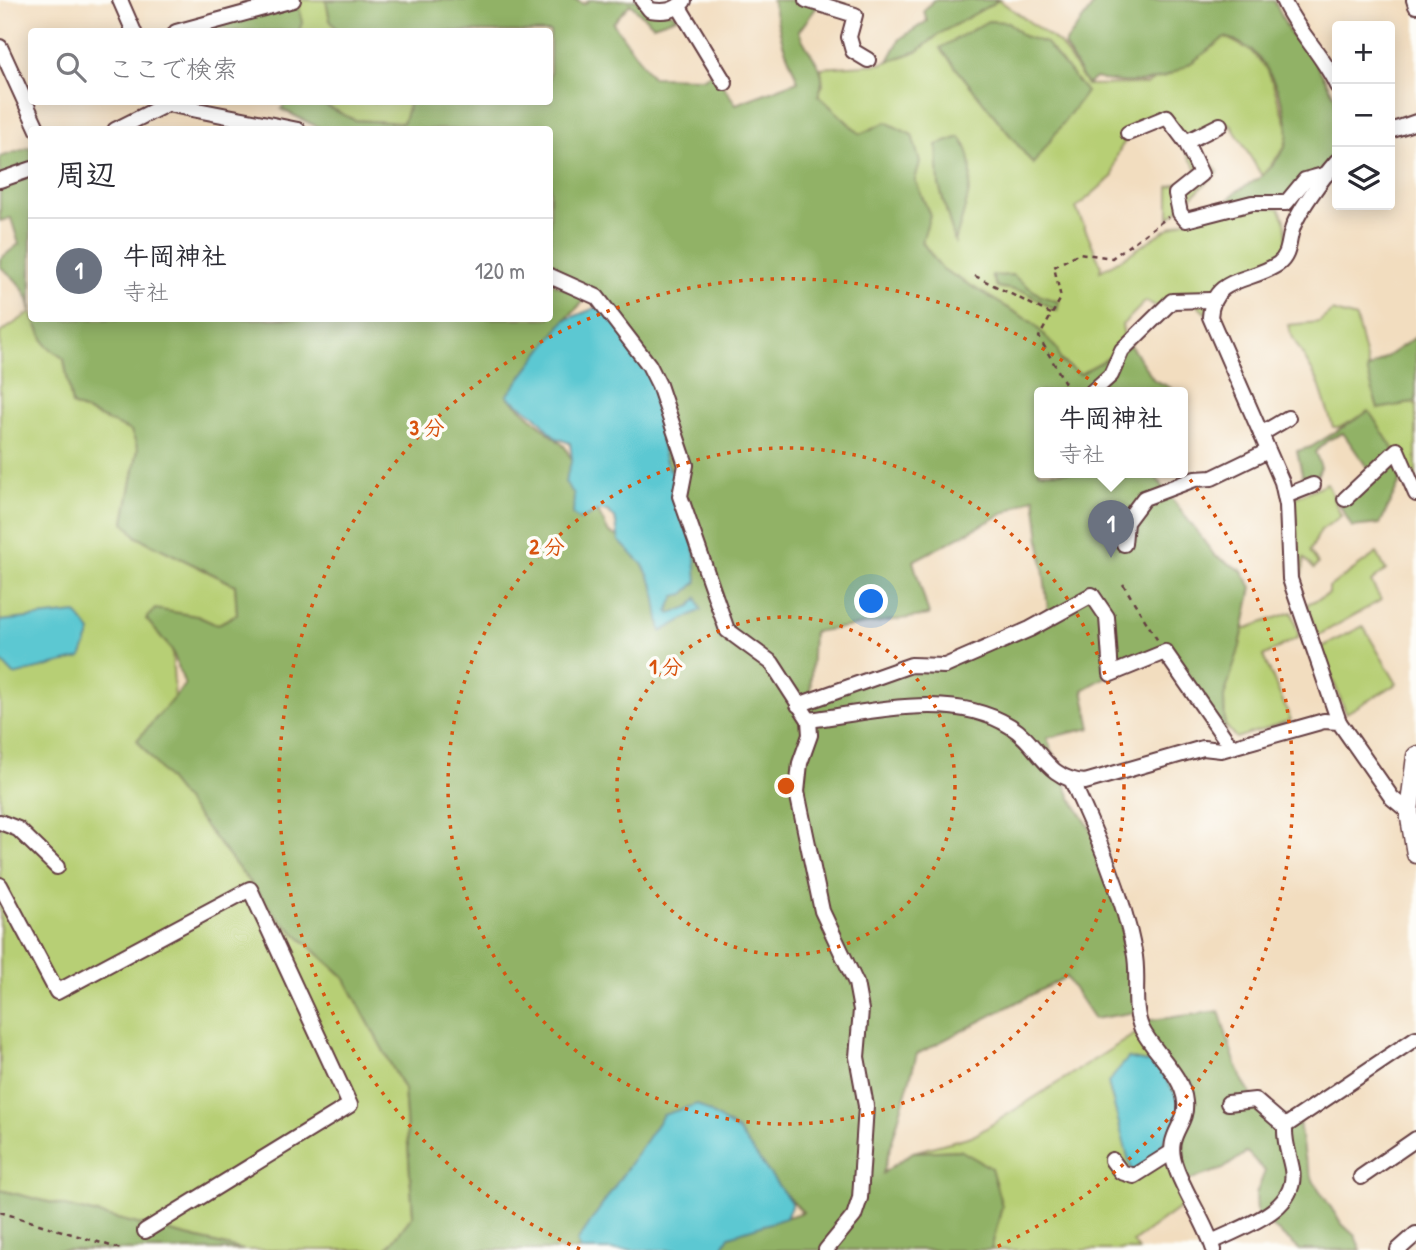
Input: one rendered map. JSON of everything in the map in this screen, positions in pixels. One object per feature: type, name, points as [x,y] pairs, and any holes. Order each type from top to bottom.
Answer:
[{"type":"main road","points":[[1416,756],[1409,812],[1416,854]]},
{"type":"street","points":[[120,0],[132,28]]},
{"type":"street","points":[[191,28],[293,0]]},
{"type":"street","points":[[642,0],[650,10],[665,12],[682,4],[725,83]]},
{"type":"street","points":[[806,0],[855,15],[849,37],[853,51],[868,60]]},
{"type":"street","points":[[1283,0],[1292,19],[1329,67],[1336,84]]},
{"type":"street","points":[[1414,0],[1416,6]]},
{"type":"street","points":[[0,47],[36,126]]},
{"type":"street","points":[[123,126],[163,105]]},
{"type":"street","points":[[177,105],[279,126]]},
{"type":"street","points":[[1129,132],[1167,117],[1186,142],[1200,174],[1176,194],[1179,209],[1186,220],[1252,203],[1286,203],[1305,180],[1327,174]]},
{"type":"street","points":[[1395,129],[1416,122]]},
{"type":"street","points":[[1186,142],[1220,125]]},
{"type":"street","points":[[1332,168],[1292,229],[1289,250],[1279,264],[1222,289],[1211,300],[1210,317],[1285,496],[1290,579],[1339,722],[1392,797],[1409,812]]},
{"type":"street","points":[[0,180],[28,170]]},
{"type":"street","points":[[553,277],[597,297],[649,365],[659,385],[686,465],[680,496],[727,630],[772,663],[809,720],[810,735],[800,763],[797,792],[822,911],[856,983],[861,1010],[857,1057],[866,1106],[860,1198],[854,1216],[826,1250]]},
{"type":"street","points":[[1098,387],[1111,375],[1122,350],[1172,301],[1211,300]]},
{"type":"street","points":[[1261,434],[1288,418]]},
{"type":"street","points":[[1124,544],[1126,523],[1143,498],[1195,479],[1212,478],[1268,450]]},
{"type":"street","points":[[1345,499],[1397,450],[1416,494]]},
{"type":"street","points":[[1285,496],[1313,485]]},
{"type":"street","points":[[798,705],[911,665],[945,666],[1030,629],[1092,595],[1107,617],[1111,674],[1165,653],[1231,747]]},
{"type":"street","points":[[809,720],[929,706],[985,713],[1013,727],[1054,772],[1072,781],[1084,782],[1203,748],[1221,750],[1324,721],[1339,722]]},
{"type":"street","points":[[1072,781],[1111,869],[1135,953],[1137,1012],[1143,1030],[1171,1070],[1185,1101],[1184,1115],[1174,1132],[1172,1152],[1176,1168],[1213,1246],[1278,1208],[1291,1191],[1292,1170],[1284,1145],[1285,1126]]},
{"type":"street","points":[[0,822],[18,829],[57,867]]},
{"type":"street","points":[[0,885],[57,992],[250,889],[350,1105],[145,1231]]},
{"type":"street","points":[[1285,1126],[1416,1038]]},
{"type":"street","points":[[1228,1103],[1255,1100],[1285,1126]]},
{"type":"street","points":[[1361,1177],[1416,1139]]},
{"type":"street","points":[[1112,1160],[1121,1172],[1134,1176],[1172,1152]]},
{"type":"street","points":[[1398,1250],[1416,1234]]},
{"type":"path","points":[[1067,387],[1039,337],[1061,298],[1054,267],[1079,253],[1112,258],[1179,209]]},
{"type":"path","points":[[975,276],[1051,314]]},
{"type":"path","points":[[1123,584],[1165,653]]},
{"type":"path","points":[[0,1212],[124,1250]]},
{"type":"green space","points":[[293,0],[326,0],[330,20],[336,28],[300,28],[301,15]]},
{"type":"green space","points":[[326,0],[576,0],[584,4],[590,0],[652,0],[661,10],[680,16],[653,25],[630,4],[613,23],[652,77],[704,78],[713,72],[736,104],[798,81],[783,44],[772,0],[822,0],[799,31],[820,69],[822,77],[818,95],[860,134],[886,122],[912,135],[920,162],[915,180],[930,215],[922,242],[941,268],[1033,323],[1057,349],[1061,362],[1080,374],[1130,345],[1154,380],[1169,387],[1034,387],[1034,478],[1156,478],[1215,556],[1241,570],[1252,587],[1240,646],[1224,697],[1225,739],[1165,653],[1111,674],[1083,690],[1091,728],[1047,738],[1071,798],[1092,831],[1135,953],[1137,1012],[1094,1019],[1066,977],[917,1054],[883,1173],[913,1152],[960,1150],[991,1168],[1002,1206],[991,1250],[718,1250],[729,1236],[803,1212],[764,1173],[583,1250],[386,1250],[413,1215],[404,1089],[344,977],[276,916],[137,740],[185,685],[172,650],[146,619],[155,609],[197,616],[217,625],[237,614],[235,585],[137,537],[124,522],[138,449],[131,431],[72,405],[64,359],[46,345],[35,322],[553,322],[553,283],[587,298],[565,320],[507,396],[565,447],[609,533],[631,541],[679,486],[659,447],[596,292],[553,277],[553,126],[316,126],[281,109],[284,105],[324,105],[354,120],[403,123],[409,105],[553,105],[553,28],[336,28],[330,20]],"holes":[[[1035,497],[1048,610],[953,663],[911,665],[810,700],[813,632],[929,615],[913,561]]]},
{"type":"green space","points":[[933,0],[999,0],[939,34],[918,51],[888,61],[900,39],[927,21],[924,11]]},
{"type":"green space","points":[[999,0],[1060,44],[1087,85],[1147,84],[1225,37],[1250,50],[1268,70],[1289,131],[1284,149],[1262,176],[1231,125],[1196,144],[1218,172],[1169,218],[1169,187],[1200,174],[1161,113],[1128,138],[1118,154],[1113,176],[1076,208],[1101,265],[1100,271],[1177,224],[1205,214],[1235,209],[1279,208],[1285,220],[1288,252],[1273,266],[1216,287],[1206,314],[1192,300],[1161,309],[1146,301],[1122,325],[1126,347],[1080,374],[1058,358],[1033,323],[941,268],[922,242],[927,224],[860,134],[818,95],[823,84],[821,68],[880,64],[918,51],[939,34]]},
{"type":"green space","points":[[1097,0],[1274,0],[1289,32],[1314,60],[1332,92],[1332,157],[1314,177],[1293,209],[1286,203],[1234,207],[1227,201],[1265,173],[1283,151],[1287,141],[1286,115],[1277,88],[1271,75],[1250,49],[1225,37],[1194,61],[1165,76],[1134,83],[1095,78],[1087,85],[1064,45]]},
{"type":"green space","points":[[289,1],[299,6],[302,23],[300,28],[191,28]]},
{"type":"green space","points":[[988,21],[1008,22],[1023,36],[1046,43],[1086,92],[1033,164],[940,48]]},
{"type":"green space","points":[[324,105],[409,105],[404,123],[354,120]]},
{"type":"green space","points":[[960,137],[967,149],[971,175],[967,202],[955,242],[939,185],[937,145]]},
{"type":"green space","points":[[28,148],[28,299],[12,276],[0,267],[0,259],[19,244],[11,218],[0,221],[0,157]]},
{"type":"green space","points":[[1012,275],[1041,296],[1059,302],[1057,311],[1025,292],[997,287],[992,276]]},
{"type":"green space","points":[[1332,311],[1356,318],[1378,408],[1416,403],[1416,484],[1369,412],[1340,427],[1333,427],[1318,381],[1288,325],[1319,322]]},
{"type":"green space","points":[[28,314],[28,322],[36,322],[46,345],[64,359],[72,405],[131,430],[138,449],[124,522],[137,537],[235,585],[237,614],[217,625],[197,616],[172,650],[176,721],[276,916],[344,977],[404,1089],[413,1215],[386,1250],[243,1250],[0,1190],[0,333]]},
{"type":"green space","points":[[1416,337],[1416,402],[1378,409],[1367,370]]},
{"type":"green space","points":[[1369,411],[1406,469],[1380,524],[1352,527],[1340,505],[1345,499],[1364,491],[1371,473],[1343,433],[1328,440],[1315,452],[1321,467],[1313,485],[1304,482],[1297,451],[1311,447]]},
{"type":"green space","points":[[1327,483],[1341,516],[1321,530],[1310,551],[1318,564],[1314,569],[1304,558],[1302,575],[1299,577],[1295,565],[1299,553],[1294,498]]},
{"type":"green space","points":[[1377,553],[1386,570],[1371,582],[1381,600],[1317,636],[1307,604],[1329,594],[1329,587]]},
{"type":"green space","points":[[1292,612],[1299,637],[1263,656],[1291,720],[1236,738],[1225,725],[1224,697],[1244,629]]},
{"type":"green space","points":[[1363,626],[1397,684],[1346,713],[1320,648]]},
{"type":"green space","points":[[1219,1011],[1245,1085],[1253,1098],[1276,1115],[1298,1115],[1304,1157],[1314,1182],[1342,1224],[1355,1236],[1361,1250],[1300,1250],[1257,1214],[1256,1194],[1265,1171],[1247,1152],[1223,1169],[1189,1180],[1183,1171],[1178,1153],[1189,1105],[1143,1021]]},
{"type":"green space","points":[[1135,1034],[1166,1063],[1186,1101],[1186,1203],[1133,1242],[1139,1250],[991,1250],[1002,1206],[960,1150],[913,1152],[975,1135]]},
{"type":"green space","points":[[0,1190],[243,1250],[0,1250]]},
{"type":"water","points":[[603,305],[636,346],[652,372],[659,397],[664,454],[673,473],[673,491],[693,527],[697,582],[684,594],[675,596],[668,611],[670,614],[691,606],[697,598],[701,610],[661,632],[654,587],[643,565],[619,541],[615,518],[607,511],[599,511],[580,520],[573,515],[574,494],[565,482],[572,459],[570,443],[556,438],[536,416],[507,396],[565,320]]},
{"type":"water","points":[[76,613],[91,632],[81,658],[14,675],[0,660],[0,621]]},
{"type":"water","points":[[1128,1058],[1156,1064],[1180,1101],[1181,1114],[1163,1142],[1165,1156],[1132,1172],[1108,1083]]},
{"type":"water","points":[[697,1104],[738,1131],[792,1204],[786,1218],[729,1236],[721,1250],[581,1250],[577,1242],[663,1115]]},
{"type":"place","name":"牛岡神社","points":[[1111,558]]}]
